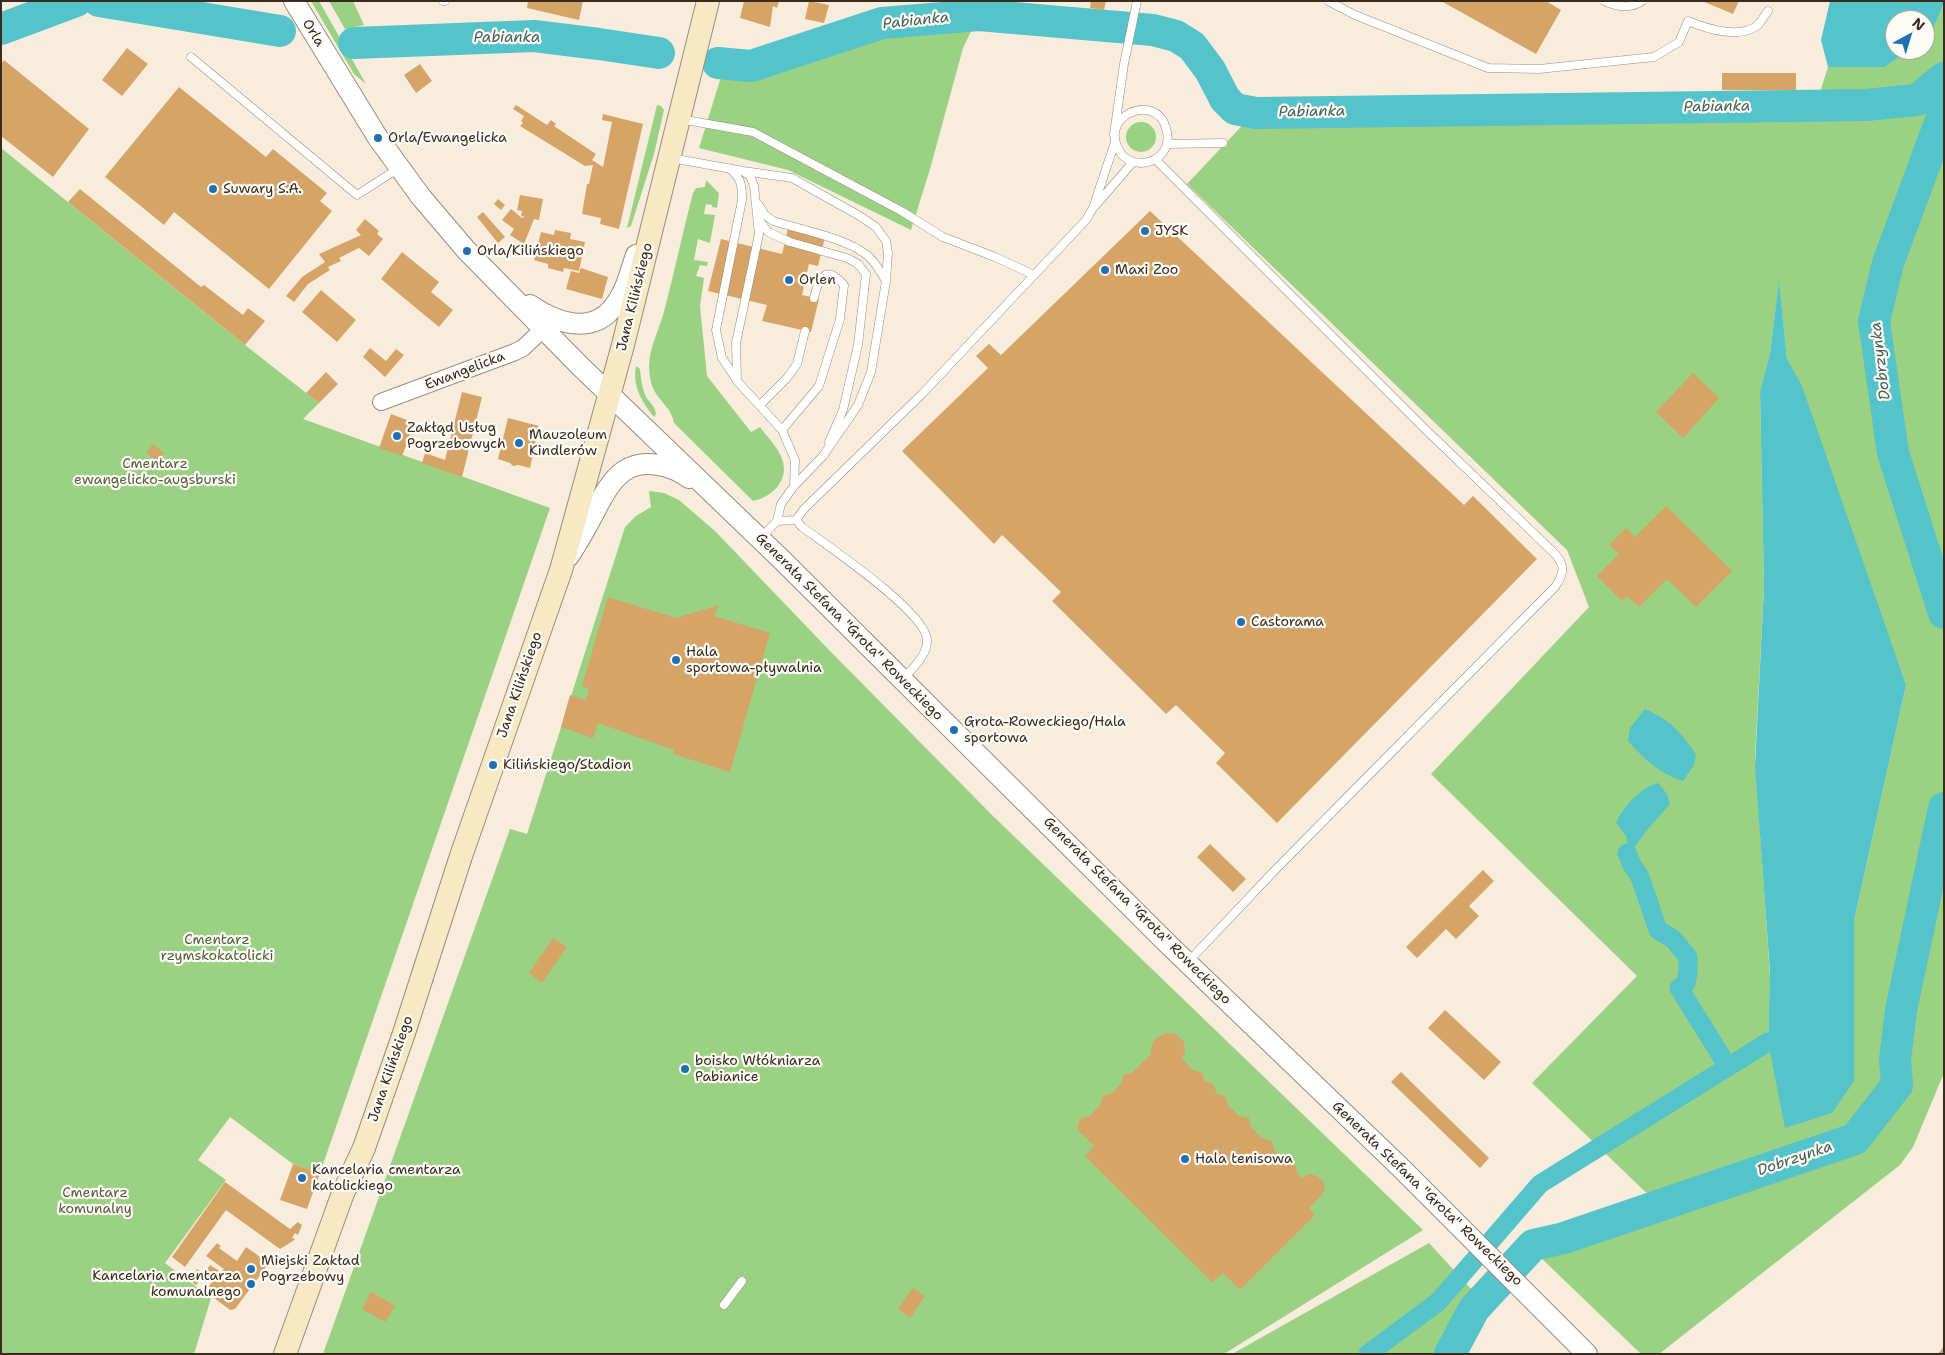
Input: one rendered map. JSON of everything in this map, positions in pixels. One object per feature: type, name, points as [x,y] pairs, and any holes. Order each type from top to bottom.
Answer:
[{"type":"main road","name":"Jana Kilińskiego","points":[[285,1354],[343,1193],[364,1148],[444,914],[461,856],[561,570],[609,394],[708,1]]},
{"type":"street","name":"Orla","points":[[294,1],[332,65]]},
{"type":"street","name":"Generała Stefana \"Grota\" Roweckiego","points":[[332,65],[362,115],[399,168],[421,197],[494,279],[1188,962],[1512,1277],[1587,1354]]},
{"type":"street","points":[[494,279],[537,310],[567,324],[586,324],[606,316],[623,292],[663,180]]},
{"type":"street","name":"Ewangelicka","points":[[381,402],[515,352],[523,348],[544,329]]},
{"type":"street","points":[[561,570],[604,495],[618,476],[626,470],[648,464],[668,467],[686,476],[718,498]]},
{"type":"lane","points":[[1093,208],[1115,142],[1124,64],[1137,1]]},
{"type":"lane","points":[[1328,1],[1355,15],[1488,68],[1539,69],[1654,58],[1679,42],[1688,21],[1704,28],[1737,32],[1750,30],[1759,24],[1768,11]]},
{"type":"lane","points":[[1604,1],[1627,6],[1637,5],[1642,1]]},
{"type":"lane","points":[[191,57],[357,195],[399,168]]},
{"type":"lane","points":[[1115,142],[1122,155],[1133,162],[1148,163],[1163,153],[1167,144],[1168,134],[1165,124],[1159,116],[1150,111],[1140,109],[1130,112],[1116,126]]},
{"type":"lane","points":[[678,119],[753,132],[903,212],[943,237],[1034,275]]},
{"type":"lane","points":[[1167,144],[1224,143]]},
{"type":"lane","points":[[669,158],[792,178],[851,210],[876,227],[886,242],[888,253],[886,281],[871,372],[858,405],[823,456],[794,486],[781,504],[777,522],[760,539]]},
{"type":"lane","points":[[1155,159],[1424,428],[1555,554],[1563,567],[1562,576],[1555,587],[1277,868],[1188,962]]},
{"type":"lane","points":[[777,522],[796,520],[804,509],[922,394],[1086,220],[1093,208],[1133,162]]},
{"type":"lane","points":[[729,168],[742,183],[742,200],[716,330],[722,358],[737,381],[782,430],[795,460],[794,486]]},
{"type":"lane","points":[[737,381],[736,342],[759,234],[754,186],[750,176],[744,171]]},
{"type":"lane","points":[[756,200],[765,215],[773,221],[855,247],[868,256],[886,281]]},
{"type":"lane","points":[[758,220],[768,232],[790,242],[847,258],[858,264],[866,274],[858,345],[844,410],[823,456]]},
{"type":"lane","points":[[782,430],[819,386],[840,319],[844,286],[838,278],[831,274],[824,276],[818,281],[814,298]]},
{"type":"lane","points":[[760,405],[787,378],[797,364],[805,331]]},
{"type":"lane","points":[[796,520],[802,527],[872,578],[921,624],[927,637],[925,652],[903,680]]},
{"type":"lane","points":[[724,1305],[742,1281]]},
{"type":"green space","points":[[311,1],[319,1],[366,84],[354,74]]},
{"type":"green space","points":[[329,1],[353,1],[364,25],[345,29]]},
{"type":"green space","points":[[1944,3],[1944,105],[1928,142],[1893,248],[1944,120],[1944,1073],[1913,1147],[1900,1165],[1659,1354],[1641,1354],[1538,1255],[1823,1150],[1659,1205],[1532,1083],[1637,976],[1431,774],[1589,607],[1567,550],[1187,184],[1256,111],[1816,105],[1828,67],[1885,67],[1895,60],[1935,60],[1935,24]],"holes":[[[1779,284],[1787,359],[1906,685],[1854,921],[1854,1081],[1768,1042],[1770,976],[1755,758],[1764,587],[1760,393],[1770,353]]]},
{"type":"green space","points":[[979,15],[963,48],[930,169],[911,230],[788,170],[699,148],[725,64],[751,66],[882,23]]},
{"type":"green space","points":[[657,105],[661,106],[664,110],[654,154],[631,226],[627,228]]},
{"type":"green space","points":[[1141,122],[1151,127],[1156,137],[1151,147],[1141,152],[1131,147],[1126,137],[1131,127]]},
{"type":"green space","points":[[1,148],[319,403],[303,419],[550,508],[320,1173],[293,1164],[230,1117],[198,1160],[226,1180],[165,1263],[211,1298],[194,1354],[1,1354]]},
{"type":"green space","points":[[706,180],[719,193],[717,208],[706,204],[704,214],[715,215],[710,243],[698,239],[694,260],[708,262],[707,266],[700,265],[696,276],[704,278],[700,306],[707,376],[751,432],[760,427],[778,450],[784,467],[784,474],[778,486],[767,496],[753,501],[674,423],[669,411],[658,397],[650,377],[651,350],[665,308],[693,193],[696,188],[705,187]]},
{"type":"green space","points":[[636,366],[640,369],[646,397],[655,411],[654,417],[639,393],[635,380]]},
{"type":"green space","points":[[649,491],[664,493],[679,500],[715,531],[993,816],[1423,1230],[1224,1354],[323,1354],[510,829],[527,834],[625,527],[636,516],[651,507]]},
{"type":"green space","points":[[1429,1243],[1473,1291],[1437,1354],[1232,1354]]},
{"type":"water","points":[[1830,1],[1944,1],[1935,24],[1935,10],[1885,10],[1885,60],[1895,60],[1885,67],[1828,67],[1821,40]]},
{"type":"water","points":[[1944,105],[1944,120],[1933,145],[1928,142]]},
{"type":"water","points":[[1779,281],[1787,359],[1802,386],[1906,685],[1854,921],[1854,1081],[1832,1113],[1785,1128],[1768,1042],[1770,972],[1755,766],[1764,587],[1760,392],[1770,353]]},
{"type":"water","points":[[1645,709],[1669,722],[1696,754],[1694,765],[1683,781],[1653,765],[1628,741],[1630,728]]},
{"type":"water","points":[[1658,783],[1667,794],[1670,804],[1634,848],[1627,853],[1627,837],[1616,823],[1623,810],[1633,798],[1651,785]]},
{"type":"building","points":[[528,1],[583,1],[579,20],[527,8]]},
{"type":"building","points":[[744,1],[779,1],[777,8],[773,6],[770,27],[740,18]]},
{"type":"building","points":[[809,1],[829,5],[824,23],[805,19]]},
{"type":"building","points":[[1091,1],[1106,1],[1104,10],[1090,8]]},
{"type":"building","points":[[1441,1],[1546,1],[1561,10],[1536,54]]},
{"type":"building","points":[[1702,1],[1739,1],[1733,14]]},
{"type":"building","points":[[127,48],[148,64],[122,96],[102,80]]},
{"type":"building","points":[[4,60],[89,129],[53,177],[1,136],[1,64]]},
{"type":"building","points":[[420,64],[432,81],[416,93],[404,75]]},
{"type":"building","points":[[1722,73],[1796,73],[1796,90],[1722,90]]},
{"type":"building","name":"Suwary S.A.","points":[[179,87],[266,157],[273,149],[327,193],[320,201],[332,211],[269,289],[174,212],[164,225],[105,177]]},
{"type":"building","points":[[516,105],[547,125],[551,120],[556,124],[554,126],[596,154],[592,160],[603,167],[612,122],[602,120],[603,114],[643,124],[619,229],[600,224],[601,218],[582,214],[587,184],[589,184],[593,165],[585,166],[520,126],[523,123],[521,121],[524,116],[513,109]]},
{"type":"building","points":[[80,189],[201,287],[204,285],[243,315],[248,308],[265,321],[245,345],[68,202]]},
{"type":"building","points":[[520,195],[543,199],[539,220],[534,219],[524,244],[510,235],[514,229],[502,220],[511,209],[522,218],[525,217],[521,216],[522,211],[517,210]]},
{"type":"building","points":[[498,199],[505,205],[501,210],[494,204]]},
{"type":"building","points":[[1150,211],[1464,505],[1473,496],[1537,559],[1277,823],[1216,763],[1225,753],[1176,705],[1166,714],[1052,601],[1061,592],[1002,535],[994,544],[902,451],[988,368],[976,356],[989,344],[1001,355]]},
{"type":"building","points":[[483,212],[505,237],[498,243],[477,217]]},
{"type":"building","points":[[365,219],[379,231],[377,234],[383,239],[369,256],[359,248],[339,258],[341,261],[328,267],[330,270],[308,284],[294,302],[286,296],[302,277],[325,262],[319,254],[361,235],[356,230]]},
{"type":"building","points":[[789,224],[826,233],[818,266],[809,264],[802,295],[819,299],[811,332],[762,321],[767,305],[708,291],[721,239],[782,254]]},
{"type":"building","points":[[555,230],[571,233],[570,239],[585,242],[579,271],[564,268],[563,272],[548,268],[548,264],[534,260],[541,232],[554,235]]},
{"type":"building","points":[[402,252],[439,282],[431,292],[453,310],[439,327],[381,279]]},
{"type":"building","points":[[581,268],[608,277],[602,299],[566,289],[571,271],[579,273]]},
{"type":"building","points":[[321,290],[356,320],[337,342],[302,312]]},
{"type":"building","points":[[370,348],[386,361],[396,349],[404,355],[385,377],[363,357]]},
{"type":"building","points":[[326,372],[338,384],[319,403],[306,393]]},
{"type":"building","points":[[1693,373],[1719,398],[1683,438],[1656,412]]},
{"type":"building","points":[[462,392],[482,397],[462,477],[422,463],[425,453],[445,460]]},
{"type":"building","name":"Zakłąd Usług Pogrzebowych","points":[[391,414],[415,423],[402,456],[379,448]]},
{"type":"building","name":"Mauzoleum Kindlerów","points":[[508,418],[539,426],[530,468],[518,465],[513,466],[498,459]]},
{"type":"building","points":[[153,444],[164,453],[158,461],[146,453]]},
{"type":"building","points":[[1666,506],[1732,571],[1696,607],[1667,579],[1639,607],[1627,596],[1622,601],[1597,576],[1619,554],[1609,545],[1626,528],[1635,537]]},
{"type":"building","name":"Hala sportowa-pływalnia","points":[[608,597],[676,618],[719,605],[714,616],[770,633],[730,772],[673,754],[674,750],[598,723],[593,738],[561,727],[570,695],[586,700],[589,689],[582,686]]},
{"type":"building","points":[[1210,844],[1246,879],[1233,892],[1197,857]]},
{"type":"building","points":[[1483,870],[1494,881],[1469,906],[1479,916],[1456,939],[1446,929],[1417,958],[1406,947]]},
{"type":"building","points":[[553,938],[567,947],[542,983],[529,973]]},
{"type":"building","points":[[1445,1010],[1501,1062],[1484,1080],[1428,1028]]},
{"type":"building","name":"Hala tenisowa","points":[[1166,1033],[1176,1034],[1184,1042],[1185,1052],[1182,1059],[1193,1070],[1202,1073],[1205,1082],[1211,1083],[1215,1087],[1216,1093],[1225,1096],[1228,1105],[1239,1116],[1249,1118],[1251,1127],[1262,1138],[1272,1141],[1274,1150],[1286,1162],[1295,1164],[1297,1173],[1302,1178],[1309,1174],[1317,1176],[1323,1181],[1325,1190],[1309,1208],[1315,1215],[1240,1290],[1223,1273],[1212,1282],[1085,1156],[1094,1146],[1077,1129],[1080,1119],[1090,1116],[1100,1105],[1103,1096],[1112,1093],[1121,1084],[1123,1075],[1133,1072],[1151,1054],[1151,1047],[1156,1038]]},
{"type":"building","points":[[1401,1072],[1489,1158],[1480,1168],[1391,1082]]},
{"type":"building","points":[[293,1164],[320,1173],[307,1209],[280,1200]]},
{"type":"building","points":[[225,1182],[290,1229],[298,1222],[302,1225],[298,1235],[295,1233],[292,1238],[295,1239],[280,1249],[226,1210],[185,1267],[172,1257]]},
{"type":"building","points":[[217,1243],[221,1246],[219,1248],[237,1261],[246,1247],[269,1263],[235,1309],[230,1310],[205,1291],[213,1281],[204,1274],[210,1265],[221,1272],[224,1269],[206,1256]]},
{"type":"building","points":[[197,1269],[204,1274],[196,1285],[189,1280]]},
{"type":"building","points":[[913,1288],[925,1296],[910,1318],[898,1309]]},
{"type":"building","points":[[371,1292],[395,1306],[385,1322],[362,1309]]},
{"type":"building","points":[[1944,1346],[1944,1354],[1938,1354]]},
{"type":"waterway","name":"Pabianka","points":[[1,29],[76,1]]},
{"type":"waterway","name":"Pabianka","points":[[99,1],[280,31]]},
{"type":"waterway","name":"Pabianka","points":[[718,63],[751,66],[882,23],[979,15],[1153,30],[1176,36],[1192,46],[1210,70],[1225,99],[1235,109],[1256,113],[1866,105],[1917,100],[1944,78]]},
{"type":"waterway","name":"Pabianka","points":[[354,43],[534,36],[659,53]]},
{"type":"waterway","name":"Dobrzynka","points":[[1944,112],[1888,263],[1874,321],[1893,453],[1944,613]]},
{"type":"waterway","name":"Dobrzynka","points":[[1450,1354],[1474,1309],[1533,1245],[1564,1238],[1855,1139],[1897,1085],[1895,1060],[1901,1010],[1944,808]]},
{"type":"waterway","points":[[1627,853],[1640,877],[1658,930],[1673,939],[1688,957],[1686,983],[1679,988],[1728,1067]]},
{"type":"waterway","points":[[1368,1354],[1438,1302],[1540,1184],[1768,1042]]},
{"type":"place","name":"Orla/Ewangelicka","points":[[378,138]]},
{"type":"place","name":"Suwary S.A.","points":[[213,189]]},
{"type":"place","name":"JYSK","points":[[1145,231]]},
{"type":"place","name":"Orla/Kilińskiego","points":[[467,251]]},
{"type":"place","name":"Maxi Zoo","points":[[1105,270]]},
{"type":"place","name":"Orlen","points":[[789,280]]},
{"type":"place","name":"Zakłąd Usług Pogrzebowych","points":[[397,436]]},
{"type":"place","name":"Mauzoleum Kindlerów","points":[[519,443]]},
{"type":"place","name":"Castorama","points":[[1241,622]]},
{"type":"place","name":"Hala sportowa-pływalnia","points":[[676,660]]},
{"type":"place","name":"Grota-Roweckiego/Hala sportowa","points":[[954,730]]},
{"type":"place","name":"Kilińskiego/Stadion","points":[[493,765]]},
{"type":"place","name":"boisko Włókniarza Pabianice","points":[[685,1069]]},
{"type":"place","name":"Hala tenisowa","points":[[1185,1159]]},
{"type":"place","name":"Kancelaria cmentarza katolickiego","points":[[302,1178]]},
{"type":"place","name":"Miejski Zakład Pogrzebowy","points":[[251,1269]]},
{"type":"place","name":"Kancelaria cmentarza komunalnego","points":[[251,1284]]},
{"type":"park label","name":"Cmentarz ewangelicko-augsburski","points":[[155,472]]},
{"type":"park label","name":"Cmentarz rzymskokatolicki","points":[[217,948]]},
{"type":"park label","name":"Cmentarz komunalny","points":[[95,1202]]}]
